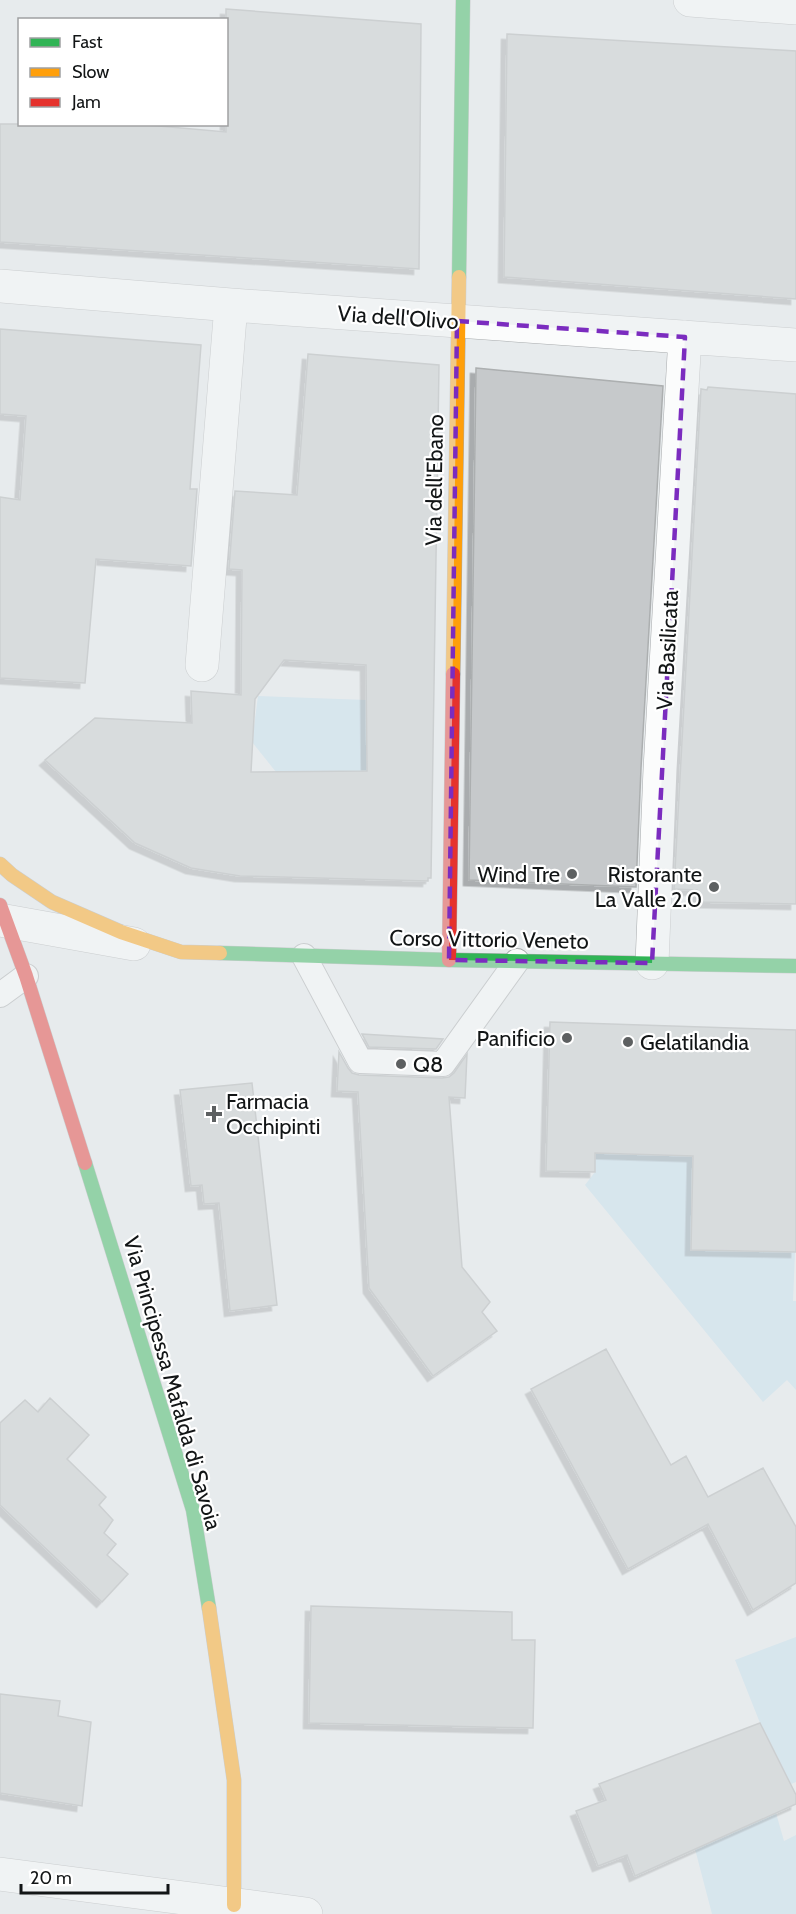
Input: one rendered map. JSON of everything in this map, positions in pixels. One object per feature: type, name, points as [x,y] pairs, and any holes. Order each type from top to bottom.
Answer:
[{"type":"street","name":"Via dell'Ebano","points":[[449,960],[463,0]]},
{"type":"street","points":[[690,0],[796,8]]},
{"type":"street","name":"Via dell'Olivo","points":[[0,286],[231,305],[796,345]]},
{"type":"street","points":[[202,665],[231,305]]},
{"type":"street","name":"Via Basilicata","points":[[652,963],[660,769],[685,337]]},
{"type":"street","name":"Corso Vittorio Veneto","points":[[0,864],[52,903],[121,932],[181,952],[449,960],[796,966]]},
{"type":"street","points":[[2,916],[181,952]]},
{"type":"street","name":"Via Principessa Mafalda di Savoia","points":[[2,916],[26,976],[193,1510],[234,1780],[234,1905]]},
{"type":"street","points":[[0,1874],[306,1914]]},
{"type":"lane","points":[[304,956],[360,1061],[443,1064],[517,961]]},
{"type":"lane","points":[[0,995],[26,976]]},
{"type":"highlighted area","points":[[457,321],[685,337],[652,963],[449,960]]},
{"type":"shaded area","points":[[258,696],[367,700],[368,771],[276,772],[252,742]]},
{"type":"shaded area","points":[[595,1131],[642,1154],[692,1156],[691,1250],[795,1252],[793,1301],[796,1301],[796,1390],[787,1380],[763,1402],[585,1185],[595,1172]]},
{"type":"shaded area","points":[[796,1637],[796,1782],[774,1791],[784,1772],[760,1723],[735,1660]]},
{"type":"shaded area","points":[[776,1813],[784,1841],[796,1835],[796,1914],[712,1914],[695,1849]]},
{"type":"building","points":[[226,9],[421,24],[419,269],[0,242],[0,124],[158,126],[226,132],[226,126],[228,126],[228,18],[226,18]]},
{"type":"building","points":[[507,34],[796,51],[796,299],[504,277]]},
{"type":"building","points":[[0,329],[201,345],[190,489],[197,489],[191,566],[96,559],[85,683],[0,678],[0,497],[20,500],[26,416],[0,414]]},
{"type":"building","points":[[308,354],[439,365],[431,878],[428,878],[428,881],[240,876],[191,868],[135,843],[45,760],[95,718],[192,723],[191,691],[241,695],[242,570],[229,569],[235,491],[297,495]],"holes":[[[284,660],[366,665],[367,771],[251,772],[255,699]]]},
{"type":"building","points":[[476,368],[663,386],[636,887],[469,880]]},
{"type":"building","points":[[708,387],[796,394],[796,904],[697,902],[697,890],[674,889],[701,389],[707,390]]},
{"type":"building","points":[[550,1022],[796,1030],[796,1252],[691,1250],[693,1156],[595,1153],[595,1172],[546,1171]]},
{"type":"building","points":[[362,1034],[443,1039],[436,1049],[369,1047]]},
{"type":"building","points":[[339,1052],[352,1073],[359,1075],[442,1078],[454,1073],[467,1054],[465,1098],[449,1097],[462,1267],[490,1302],[482,1312],[497,1331],[433,1376],[369,1288],[358,1092],[337,1091]]},
{"type":"building","points":[[252,1083],[277,1305],[230,1311],[219,1203],[204,1204],[202,1185],[191,1186],[180,1090]]},
{"type":"building","points":[[606,1349],[671,1465],[686,1456],[708,1497],[763,1468],[796,1527],[796,1583],[753,1610],[708,1524],[628,1569],[531,1389]]},
{"type":"building","points":[[50,1398],[89,1435],[67,1459],[106,1497],[99,1505],[113,1520],[104,1533],[116,1544],[107,1555],[128,1574],[102,1602],[0,1505],[0,1423],[25,1400],[38,1412]]},
{"type":"building","points":[[311,1606],[512,1612],[512,1640],[535,1640],[533,1728],[309,1723]]},
{"type":"building","points":[[0,1694],[60,1701],[58,1716],[91,1722],[82,1806],[0,1793]]},
{"type":"building","points":[[760,1723],[796,1795],[796,1804],[635,1876],[627,1855],[598,1866],[576,1811],[606,1800],[599,1784]]},
{"type":"traffic: fast","points":[[459,277],[463,0]]},
{"type":"traffic: fast","points":[[220,953],[449,960],[796,966]]},
{"type":"traffic: fast","points":[[85,1163],[193,1510],[209,1608]]},
{"type":"traffic: slow","points":[[453,674],[459,277]]},
{"type":"traffic: slow","points":[[0,864],[12,875],[52,902],[121,932],[181,952],[220,953]]},
{"type":"traffic: slow","points":[[209,1608],[234,1780],[234,1905]]},
{"type":"traffic: jam","points":[[449,960],[453,674]]},
{"type":"traffic: jam","points":[[0,905],[26,976],[85,1163]]},
{"type":"place","name":"Wind Tre","points":[[572,874]]},
{"type":"place","name":"Ristorante La Valle 2.0","points":[[714,887]]},
{"type":"place","name":"Panificio","points":[[567,1038]]},
{"type":"place","name":"Gelatilandia","points":[[628,1042]]},
{"type":"place","name":"Q8","points":[[401,1064]]},
{"type":"place","name":"Farmacia Occhipinti","points":[[214,1114]]}]
